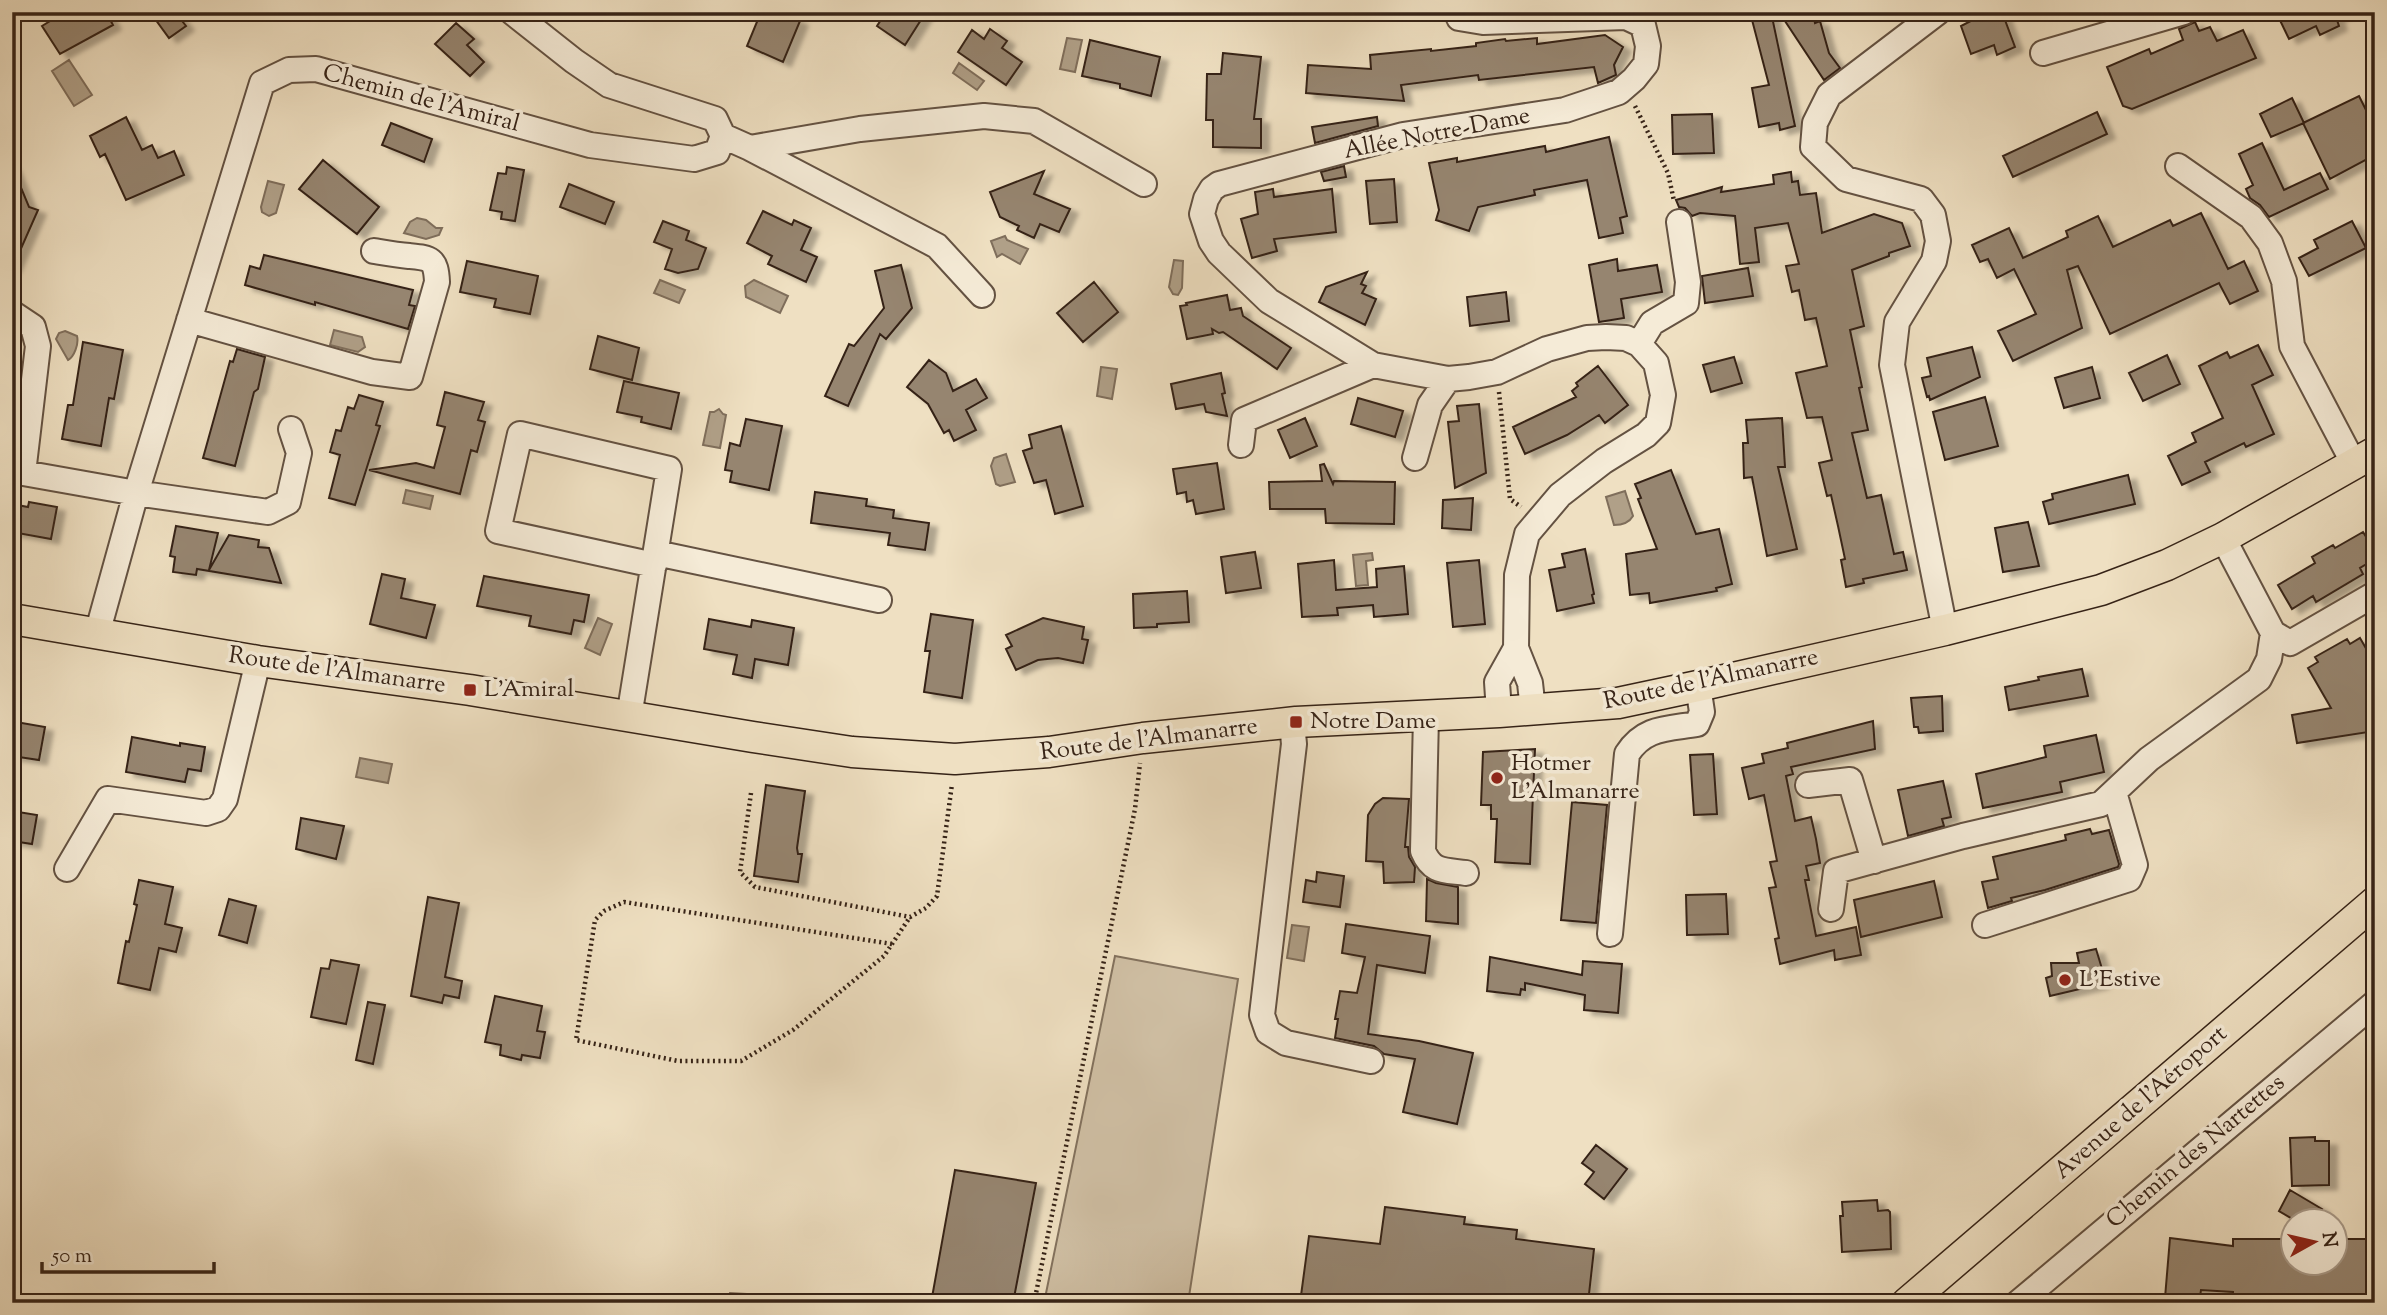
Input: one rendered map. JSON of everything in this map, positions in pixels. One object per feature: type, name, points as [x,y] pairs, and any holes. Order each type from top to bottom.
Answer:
[{"type":"main road","name":"Route de l'Almanarre","points":[[12,619],[258,661],[461,689],[852,752],[955,759],[1049,752],[1143,738],[1292,723],[1618,703],[1698,686],[1945,630],[2101,590],[2167,565],[2223,538],[2365,458]]},
{"type":"main road","name":"Avenue de l'Aéroport","points":[[1907,1303],[2375,902]]},
{"type":"street","points":[[512,12],[609,85],[715,119],[723,136],[937,246],[982,295]]},
{"type":"street","points":[[1938,12],[1829,95],[1815,123],[1813,147],[1846,178],[1921,199],[1933,215],[1938,241],[1934,261],[1897,322],[1892,365],[1945,630]]},
{"type":"street","points":[[2043,53],[2184,12]]},
{"type":"street","points":[[1459,18],[1483,22],[1626,17],[1643,25],[1648,46],[1646,64],[1627,87]]},
{"type":"street","name":"Chemin de l'Amiral","points":[[97,634],[136,493],[262,83],[289,70],[316,69],[590,145],[694,159],[717,152],[723,136]]},
{"type":"street","name":"Allée Notre-Dame","points":[[1627,87],[1565,110],[1403,135],[1219,184],[1206,198],[1202,214],[1211,241],[1219,253],[1269,301],[1373,365],[1448,379],[1497,372],[1547,349],[1587,338],[1626,338],[1639,344]]},
{"type":"street","points":[[750,148],[860,129],[984,117],[1034,121],[1144,184]]},
{"type":"street","points":[[2178,166],[2251,217],[2270,243],[2284,281],[2292,346],[2365,458]]},
{"type":"street","points":[[1533,710],[1530,683],[1516,648],[1517,575],[1527,534],[1560,495],[1604,461],[1646,435],[1658,423],[1661,379],[1656,363],[1639,344],[1652,323],[1686,303],[1688,282],[1679,222]]},
{"type":"street","points":[[189,320],[372,372],[410,377],[437,282],[437,271],[433,261],[422,256],[374,251]]},
{"type":"street","points":[[12,313],[33,327],[38,346],[18,472],[268,512],[288,502],[299,453],[291,429]]},
{"type":"street","points":[[1241,445],[1244,420],[1373,365]]},
{"type":"street","points":[[1415,458],[1430,405],[1448,379]]},
{"type":"street","points":[[629,717],[655,559],[669,469],[520,433],[498,531],[655,559],[879,600]]},
{"type":"street","points":[[2223,538],[2273,633],[2290,643],[2375,594]]},
{"type":"street","points":[[1831,909],[1836,871],[1963,836],[2101,804],[2149,759],[2259,679],[2269,659],[2273,633]]},
{"type":"street","points":[[1499,712],[1497,682],[1516,648]]},
{"type":"street","points":[[67,869],[108,799],[206,813],[218,809],[225,799],[258,661]]},
{"type":"street","points":[[1611,934],[1626,754],[1635,741],[1649,733],[1697,724],[1702,712],[1698,686]]},
{"type":"street","points":[[1426,716],[1423,851],[1428,862],[1437,869],[1466,873]]},
{"type":"street","points":[[1292,723],[1294,744],[1262,1015],[1268,1032],[1286,1043],[1371,1061]]},
{"type":"street","points":[[1808,785],[1850,780],[1874,861]]},
{"type":"street","points":[[1985,925],[2129,879],[2134,865],[2114,792]]},
{"type":"street","name":"Chemin des Nartettes","points":[[2018,1303],[2375,1003]]},
{"type":"path","points":[[1627,87],[1668,173],[1679,222]]},
{"type":"path","points":[[1497,372],[1510,499],[1538,521]]},
{"type":"path","points":[[1034,1303],[1135,809],[1143,738]]},
{"type":"path","points":[[892,944],[624,902],[604,911],[595,920],[576,1040],[678,1061],[741,1061],[793,1030],[884,956],[892,944],[910,917],[926,908],[937,896],[955,759]]},
{"type":"path","points":[[751,793],[740,872],[754,887],[910,917]]},
{"type":"shaded area","points":[[1067,38],[1082,40],[1075,72],[1060,69]]},
{"type":"shaded area","points":[[69,60],[92,95],[74,106],[52,71]]},
{"type":"shaded area","points":[[959,63],[984,81],[977,90],[953,73]]},
{"type":"shaded area","points":[[268,181],[284,185],[276,213],[269,216],[262,212],[261,207]]},
{"type":"shaded area","points":[[417,218],[426,220],[436,228],[442,228],[439,235],[426,239],[404,233],[410,222]]},
{"type":"shaded area","points":[[1005,236],[1007,240],[1028,249],[1020,264],[1002,254],[997,257],[991,241]]},
{"type":"shaded area","points":[[1174,260],[1183,261],[1182,288],[1178,295],[1173,294],[1169,287]]},
{"type":"shaded area","points":[[660,280],[685,290],[679,303],[654,293]]},
{"type":"shaded area","points":[[754,280],[788,296],[780,313],[746,297],[745,286]]},
{"type":"shaded area","points":[[334,330],[362,337],[365,347],[358,352],[330,345]]},
{"type":"shaded area","points":[[65,331],[77,336],[77,346],[68,360],[56,339],[59,333]]},
{"type":"shaded area","points":[[1101,367],[1117,369],[1112,399],[1097,396]]},
{"type":"shaded area","points":[[719,409],[726,415],[720,448],[703,445],[710,412]]},
{"type":"shaded area","points":[[1006,454],[1015,482],[1000,486],[996,484],[991,466],[994,458]]},
{"type":"shaded area","points":[[406,490],[433,496],[430,509],[403,503]]},
{"type":"shaded area","points":[[1625,491],[1633,516],[1625,523],[1614,525],[1606,497]]},
{"type":"shaded area","points":[[1372,553],[1373,560],[1366,561],[1368,585],[1356,586],[1353,555]]},
{"type":"shaded area","points":[[598,618],[612,624],[600,655],[585,648]]},
{"type":"shaded area","points":[[360,758],[392,764],[388,783],[356,777]]},
{"type":"shaded area","points":[[1292,925],[1309,927],[1304,961],[1287,958]]},
{"type":"shaded area","points":[[1115,956],[1238,979],[1188,1303],[1044,1303]]},
{"type":"shaded area","points":[[730,1293],[826,1299],[825,1303],[729,1303]]},
{"type":"building","points":[[65,12],[106,12],[113,25],[60,54],[42,26]]},
{"type":"building","points":[[150,12],[175,12],[186,26],[169,38]]},
{"type":"building","points":[[761,12],[779,12],[800,21],[783,62],[747,46]]},
{"type":"building","points":[[886,12],[926,12],[905,45],[877,26]]},
{"type":"building","points":[[1771,12],[1795,126],[1780,130],[1779,123],[1759,127],[1752,88],[1769,85],[1751,16]]},
{"type":"building","points":[[1779,12],[1813,12],[1815,23],[1820,21],[1829,53],[1840,68],[1824,80]]},
{"type":"building","points":[[1988,12],[2002,12],[2015,47],[1997,55],[1994,45],[1971,54],[1961,26]]},
{"type":"building","points":[[2276,12],[2347,12],[2336,17],[2339,26],[2320,35],[2316,26],[2289,39]]},
{"type":"building","points":[[2195,22],[2199,31],[2210,27],[2217,41],[2243,30],[2256,58],[2132,109],[2123,106],[2107,67],[2149,49],[2151,54],[2183,40],[2179,29]]},
{"type":"building","points":[[456,23],[474,39],[467,45],[484,62],[470,76],[435,44]]},
{"type":"building","points":[[990,29],[1007,41],[1002,48],[1022,62],[1006,85],[958,52],[972,30],[984,39]]},
{"type":"building","points":[[1605,35],[1623,47],[1614,65],[1616,75],[1598,83],[1594,67],[1479,80],[1478,75],[1401,85],[1404,101],[1306,93],[1308,65],[1371,69],[1370,55],[1476,46],[1476,43],[1505,39],[1537,38],[1537,44]]},
{"type":"building","points":[[1090,40],[1160,57],[1151,96],[1120,88],[1120,84],[1082,76]]},
{"type":"building","points":[[1223,53],[1261,57],[1254,119],[1261,119],[1261,148],[1213,147],[1213,120],[1206,120],[1207,74],[1221,74]]},
{"type":"building","points":[[2359,96],[2375,128],[2375,155],[2330,179],[2303,123]]},
{"type":"building","points":[[2292,98],[2304,123],[2271,137],[2260,114]]},
{"type":"building","points":[[2097,112],[2107,134],[2013,177],[2003,156]]},
{"type":"building","points":[[1712,114],[1714,153],[1673,154],[1672,115]]},
{"type":"building","points":[[126,117],[142,150],[152,145],[158,158],[174,151],[184,175],[126,200],[105,154],[100,157],[90,136]]},
{"type":"building","points":[[1377,117],[1378,126],[1315,143],[1312,127]]},
{"type":"building","points":[[391,123],[432,139],[424,162],[382,145]]},
{"type":"building","points":[[1609,137],[1627,216],[1620,218],[1623,233],[1599,238],[1587,180],[1534,190],[1535,195],[1478,207],[1469,231],[1436,220],[1439,210],[1429,163],[1457,158],[1457,162],[1545,146],[1546,152]]},
{"type":"building","points":[[2262,143],[2284,190],[2320,173],[2328,189],[2269,217],[2260,205],[2250,198],[2246,189],[2253,185],[2239,154]]},
{"type":"building","points":[[323,160],[379,207],[357,234],[299,189]]},
{"type":"building","points":[[12,166],[29,207],[38,210],[12,269]]},
{"type":"building","points":[[1344,166],[1346,177],[1324,181],[1321,172]]},
{"type":"building","points":[[507,167],[524,170],[515,221],[501,219],[502,212],[490,210],[498,173],[506,174]]},
{"type":"building","points":[[1044,171],[1034,194],[1070,209],[1059,232],[1040,224],[1034,238],[1017,230],[1019,226],[1000,217],[990,192]]},
{"type":"building","points":[[1791,172],[1792,182],[1798,181],[1800,195],[1816,193],[1822,233],[1874,214],[1902,223],[1910,246],[1852,270],[1864,326],[1850,330],[1868,430],[1852,433],[1867,498],[1881,495],[1894,554],[1903,552],[1907,570],[1863,579],[1864,583],[1846,587],[1841,560],[1845,559],[1838,526],[1831,495],[1827,496],[1819,463],[1832,460],[1822,417],[1807,418],[1796,373],[1827,366],[1816,318],[1805,320],[1799,290],[1792,292],[1786,266],[1799,264],[1788,223],[1755,228],[1759,262],[1740,264],[1735,216],[1700,213],[1692,216],[1685,208],[1679,207],[1676,200],[1722,187],[1721,192],[1774,184],[1773,175]]},
{"type":"building","points":[[1394,179],[1397,222],[1370,224],[1366,181]]},
{"type":"building","points":[[569,184],[614,202],[605,224],[560,207]]},
{"type":"building","points":[[1273,189],[1274,197],[1332,189],[1336,232],[1274,239],[1277,251],[1252,258],[1241,219],[1258,214],[1255,192]]},
{"type":"building","points":[[763,211],[792,225],[794,220],[811,228],[801,250],[817,257],[806,282],[768,264],[772,256],[747,243]]},
{"type":"building","points":[[2201,213],[2228,269],[2244,261],[2258,291],[2230,304],[2219,283],[2110,334],[2078,266],[2067,270],[2082,328],[2013,361],[1998,331],[2036,314],[2014,269],[1997,278],[1988,259],[1980,262],[1972,245],[2009,228],[2023,258],[2068,237],[2066,231],[2098,216],[2113,247],[2170,220],[2173,226]]},
{"type":"building","points":[[663,221],[689,231],[686,240],[706,248],[698,269],[678,273],[665,269],[672,249],[654,242]]},
{"type":"building","points":[[2352,221],[2366,248],[2309,276],[2299,258],[2318,248],[2314,240]]},
{"type":"building","points":[[264,255],[413,290],[409,305],[415,306],[408,329],[245,285],[250,266],[260,269]]},
{"type":"building","points":[[1617,259],[1618,271],[1657,265],[1662,292],[1621,299],[1624,318],[1599,322],[1589,265]]},
{"type":"building","points":[[467,261],[538,276],[530,314],[494,307],[496,299],[460,292]]},
{"type":"building","points":[[901,265],[912,308],[886,339],[880,334],[848,406],[825,396],[849,344],[854,346],[884,308],[875,271]]},
{"type":"building","points":[[1748,268],[1753,296],[1705,303],[1702,276]]},
{"type":"building","points":[[1367,272],[1361,284],[1366,286],[1362,293],[1376,299],[1365,325],[1319,302],[1326,287]]},
{"type":"building","points":[[1094,282],[1118,312],[1083,342],[1057,313]]},
{"type":"building","points":[[1506,292],[1509,321],[1470,326],[1467,297]]},
{"type":"building","points":[[1227,295],[1230,310],[1241,308],[1243,316],[1291,348],[1277,369],[1223,332],[1212,329],[1213,334],[1187,339],[1180,306]]},
{"type":"building","points":[[598,336],[639,348],[632,380],[590,369]]},
{"type":"building","points":[[83,342],[123,350],[114,399],[109,398],[101,446],[62,439],[68,405],[73,405]]},
{"type":"building","points":[[2258,345],[2273,375],[2252,385],[2274,434],[2246,447],[2244,443],[2205,462],[2210,472],[2182,485],[2168,456],[2196,442],[2192,433],[2223,418],[2199,366],[2227,352],[2230,358]]},
{"type":"building","points":[[1972,347],[1980,377],[1930,400],[1922,378],[1931,376],[1927,358]]},
{"type":"building","points":[[237,349],[265,357],[235,466],[203,458],[230,361],[233,362]]},
{"type":"building","points":[[2167,355],[2180,384],[2143,401],[2129,373]]},
{"type":"building","points":[[1734,357],[1742,383],[1711,392],[1703,365]]},
{"type":"building","points":[[929,360],[946,373],[953,391],[976,379],[987,398],[966,410],[976,430],[954,441],[949,430],[944,433],[928,404],[907,387]]},
{"type":"building","points":[[1598,366],[1628,405],[1605,423],[1599,415],[1567,435],[1525,454],[1513,427],[1576,397],[1572,391],[1578,386],[1576,383]]},
{"type":"building","points":[[2092,367],[2100,398],[2064,408],[2055,378]]},
{"type":"building","points":[[1221,373],[1227,416],[1206,412],[1204,404],[1176,409],[1171,384]]},
{"type":"building","points":[[624,381],[679,393],[671,429],[641,422],[642,417],[617,412]]},
{"type":"building","points":[[445,392],[484,402],[478,420],[485,422],[477,452],[471,450],[460,494],[369,470],[416,463],[434,468],[445,427],[437,425]]},
{"type":"building","points":[[359,395],[383,402],[376,425],[380,426],[355,505],[329,498],[340,455],[330,452],[336,430],[341,431],[348,407],[354,409]]},
{"type":"building","points":[[1985,397],[1998,446],[1945,460],[1933,412]]},
{"type":"building","points":[[1358,398],[1403,411],[1395,437],[1351,424]]},
{"type":"building","points":[[1479,404],[1486,473],[1455,488],[1448,422],[1459,421],[1457,406]]},
{"type":"building","points":[[1305,418],[1317,446],[1290,458],[1278,430]]},
{"type":"building","points":[[1782,418],[1785,467],[1778,467],[1797,549],[1767,556],[1752,477],[1744,478],[1743,443],[1748,443],[1746,420]]},
{"type":"building","points":[[746,419],[782,426],[769,490],[730,482],[732,471],[725,470],[730,443],[740,446]]},
{"type":"building","points":[[1061,426],[1083,506],[1055,514],[1046,480],[1034,483],[1023,451],[1032,448],[1029,435]]},
{"type":"building","points":[[1217,463],[1224,509],[1196,514],[1193,500],[1187,502],[1186,492],[1177,494],[1173,469]]},
{"type":"building","points":[[1324,464],[1333,484],[1334,481],[1395,482],[1394,524],[1326,523],[1325,509],[1270,509],[1269,482],[1322,481],[1320,465]]},
{"type":"building","points":[[1671,470],[1696,534],[1719,529],[1732,584],[1716,588],[1717,591],[1650,603],[1649,593],[1630,595],[1626,554],[1657,549],[1635,484]]},
{"type":"building","points":[[2128,475],[2135,504],[2049,524],[2043,502],[2053,499],[2052,494]]},
{"type":"building","points":[[815,492],[867,499],[866,506],[894,510],[893,518],[929,523],[925,550],[888,545],[890,533],[811,523]]},
{"type":"building","points":[[1473,498],[1471,530],[1442,528],[1443,500]]},
{"type":"building","points":[[29,502],[57,507],[51,539],[12,532],[12,504],[28,507]]},
{"type":"building","points":[[2028,522],[2039,566],[2003,572],[1995,528]]},
{"type":"building","points":[[176,526],[218,533],[209,570],[229,535],[259,540],[258,547],[269,548],[281,583],[197,569],[196,575],[173,572],[175,557],[170,556]]},
{"type":"building","points":[[2363,532],[2375,551],[2375,559],[2360,568],[2363,574],[2316,602],[2313,596],[2292,609],[2278,585],[2315,563],[2312,557]]},
{"type":"building","points":[[1585,549],[1594,603],[1557,611],[1549,570],[1565,567],[1562,554]]},
{"type":"building","points":[[1255,552],[1261,588],[1226,593],[1221,557]]},
{"type":"building","points":[[1334,560],[1336,590],[1377,587],[1376,569],[1404,566],[1408,614],[1374,617],[1373,605],[1337,608],[1338,615],[1302,617],[1298,564]]},
{"type":"building","points":[[1479,560],[1485,624],[1453,627],[1447,563]]},
{"type":"building","points":[[382,574],[405,579],[401,598],[435,605],[426,638],[370,624]]},
{"type":"building","points":[[484,576],[589,595],[584,622],[574,620],[571,634],[529,626],[531,616],[477,606]]},
{"type":"building","points":[[1187,591],[1189,622],[1134,628],[1133,594]]},
{"type":"building","points":[[931,614],[973,620],[962,698],[924,692],[930,651],[925,651]]},
{"type":"building","points":[[1043,618],[1084,627],[1082,639],[1088,640],[1083,663],[1058,658],[1047,659],[1016,670],[1006,649],[1012,646],[1006,635]]},
{"type":"building","points":[[709,619],[751,627],[752,620],[794,628],[788,665],[755,659],[752,678],[733,674],[737,655],[704,649]]},
{"type":"building","points":[[2360,638],[2375,664],[2375,731],[2297,743],[2292,715],[2331,708],[2308,668],[2318,662],[2315,657],[2347,639],[2350,644]]},
{"type":"building","points":[[2082,669],[2088,696],[2009,710],[2005,687],[2039,680],[2038,677]]},
{"type":"building","points":[[1942,696],[1943,731],[1919,733],[1918,727],[1914,727],[1911,698]]},
{"type":"building","points":[[1873,721],[1875,749],[1791,767],[1793,774],[1786,776],[1795,821],[1811,817],[1816,839],[1820,863],[1806,866],[1809,880],[1805,880],[1816,936],[1856,927],[1861,955],[1835,960],[1834,950],[1780,964],[1775,939],[1779,938],[1769,888],[1776,887],[1770,862],[1777,861],[1764,795],[1749,799],[1742,768],[1764,763],[1762,754],[1788,748],[1787,743]]},
{"type":"building","points":[[16,722],[45,727],[39,760],[12,756]]},
{"type":"building","points":[[2096,735],[2104,772],[2060,782],[2062,792],[1983,808],[1976,774],[2046,757],[2044,746]]},
{"type":"building","points":[[132,737],[180,746],[180,743],[205,747],[201,771],[188,769],[185,782],[126,772]]},
{"type":"building","points":[[1535,749],[1530,864],[1495,862],[1497,819],[1491,819],[1491,805],[1481,805],[1483,752]]},
{"type":"building","points":[[1713,754],[1717,814],[1694,815],[1690,755]]},
{"type":"building","points":[[1943,781],[1951,817],[1942,819],[1944,826],[1908,836],[1898,790]]},
{"type":"building","points":[[766,785],[805,791],[797,848],[798,854],[802,854],[798,882],[754,876]]},
{"type":"building","points":[[1383,798],[1409,799],[1405,847],[1408,847],[1409,857],[1415,867],[1414,882],[1384,883],[1383,862],[1366,861],[1368,815]]},
{"type":"building","points":[[1572,802],[1607,805],[1596,923],[1561,920]]},
{"type":"building","points":[[12,811],[37,815],[32,844],[12,841]]},
{"type":"building","points":[[301,818],[344,826],[336,859],[296,849]]},
{"type":"building","points":[[2090,829],[2092,834],[2109,830],[2118,867],[2011,898],[2012,901],[1988,908],[1982,882],[1998,879],[1993,857],[2066,840],[2065,835]]},
{"type":"building","points":[[1317,872],[1344,876],[1340,907],[1303,902],[1306,880],[1316,882]]},
{"type":"building","points":[[1427,879],[1458,887],[1458,924],[1426,921]]},
{"type":"building","points":[[139,880],[173,887],[165,924],[182,928],[176,952],[159,948],[150,990],[118,983],[126,941],[129,942],[137,905],[134,904]]},
{"type":"building","points":[[1934,881],[1942,917],[1861,937],[1854,900]]},
{"type":"building","points":[[1726,894],[1728,934],[1687,935],[1686,895]]},
{"type":"building","points":[[428,897],[459,903],[445,977],[462,981],[459,998],[444,995],[442,1003],[411,996]]},
{"type":"building","points":[[229,899],[256,906],[247,943],[219,935]]},
{"type":"building","points":[[1346,924],[1430,936],[1425,973],[1377,965],[1368,1034],[1419,1041],[1473,1053],[1457,1124],[1403,1112],[1415,1059],[1384,1054],[1374,1046],[1335,1038],[1340,991],[1357,993],[1365,957],[1342,953]]},
{"type":"building","points":[[2096,949],[2103,972],[2098,973],[2101,984],[2050,996],[2046,978],[2052,976],[2051,963],[2079,963],[2077,953]]},
{"type":"building","points":[[1490,957],[1582,975],[1583,961],[1622,964],[1618,1013],[1584,1010],[1585,995],[1525,983],[1525,990],[1521,989],[1520,995],[1487,991]]},
{"type":"building","points":[[331,960],[359,965],[346,1024],[311,1017],[321,968],[329,969]]},
{"type":"building","points":[[495,996],[542,1006],[537,1031],[545,1032],[540,1058],[522,1055],[521,1060],[500,1055],[501,1045],[485,1042]]},
{"type":"building","points":[[368,1002],[385,1005],[373,1064],[356,1060]]},
{"type":"building","points":[[2315,1137],[2315,1141],[2329,1141],[2329,1185],[2292,1186],[2290,1138]]},
{"type":"building","points":[[1596,1145],[1627,1169],[1604,1199],[1585,1184],[1594,1172],[1582,1163]]},
{"type":"building","points":[[955,1170],[1036,1183],[1013,1303],[931,1303]]},
{"type":"building","points":[[2290,1190],[2317,1206],[2282,1206]]},
{"type":"building","points":[[1877,1200],[1878,1211],[1890,1212],[1891,1249],[1842,1252],[1842,1202]]},
{"type":"building","points":[[1385,1207],[1465,1217],[1464,1224],[1517,1230],[1516,1239],[1594,1249],[1588,1303],[1300,1303],[1309,1236],[1380,1244]]},
{"type":"building","points":[[2170,1238],[2233,1246],[2233,1239],[2278,1239],[2278,1276],[2348,1276],[2348,1239],[2375,1239],[2375,1303],[2233,1303],[2233,1292],[2201,1290],[2199,1303],[2165,1298]]},
{"type":"place","name":"L'Amiral","points":[[470,690]]},
{"type":"place","name":"Notre Dame","points":[[1296,722]]},
{"type":"place","name":"Hotmer L'Almanarre","points":[[1497,778]]},
{"type":"place","name":"L'Estive","points":[[2065,980]]}]
